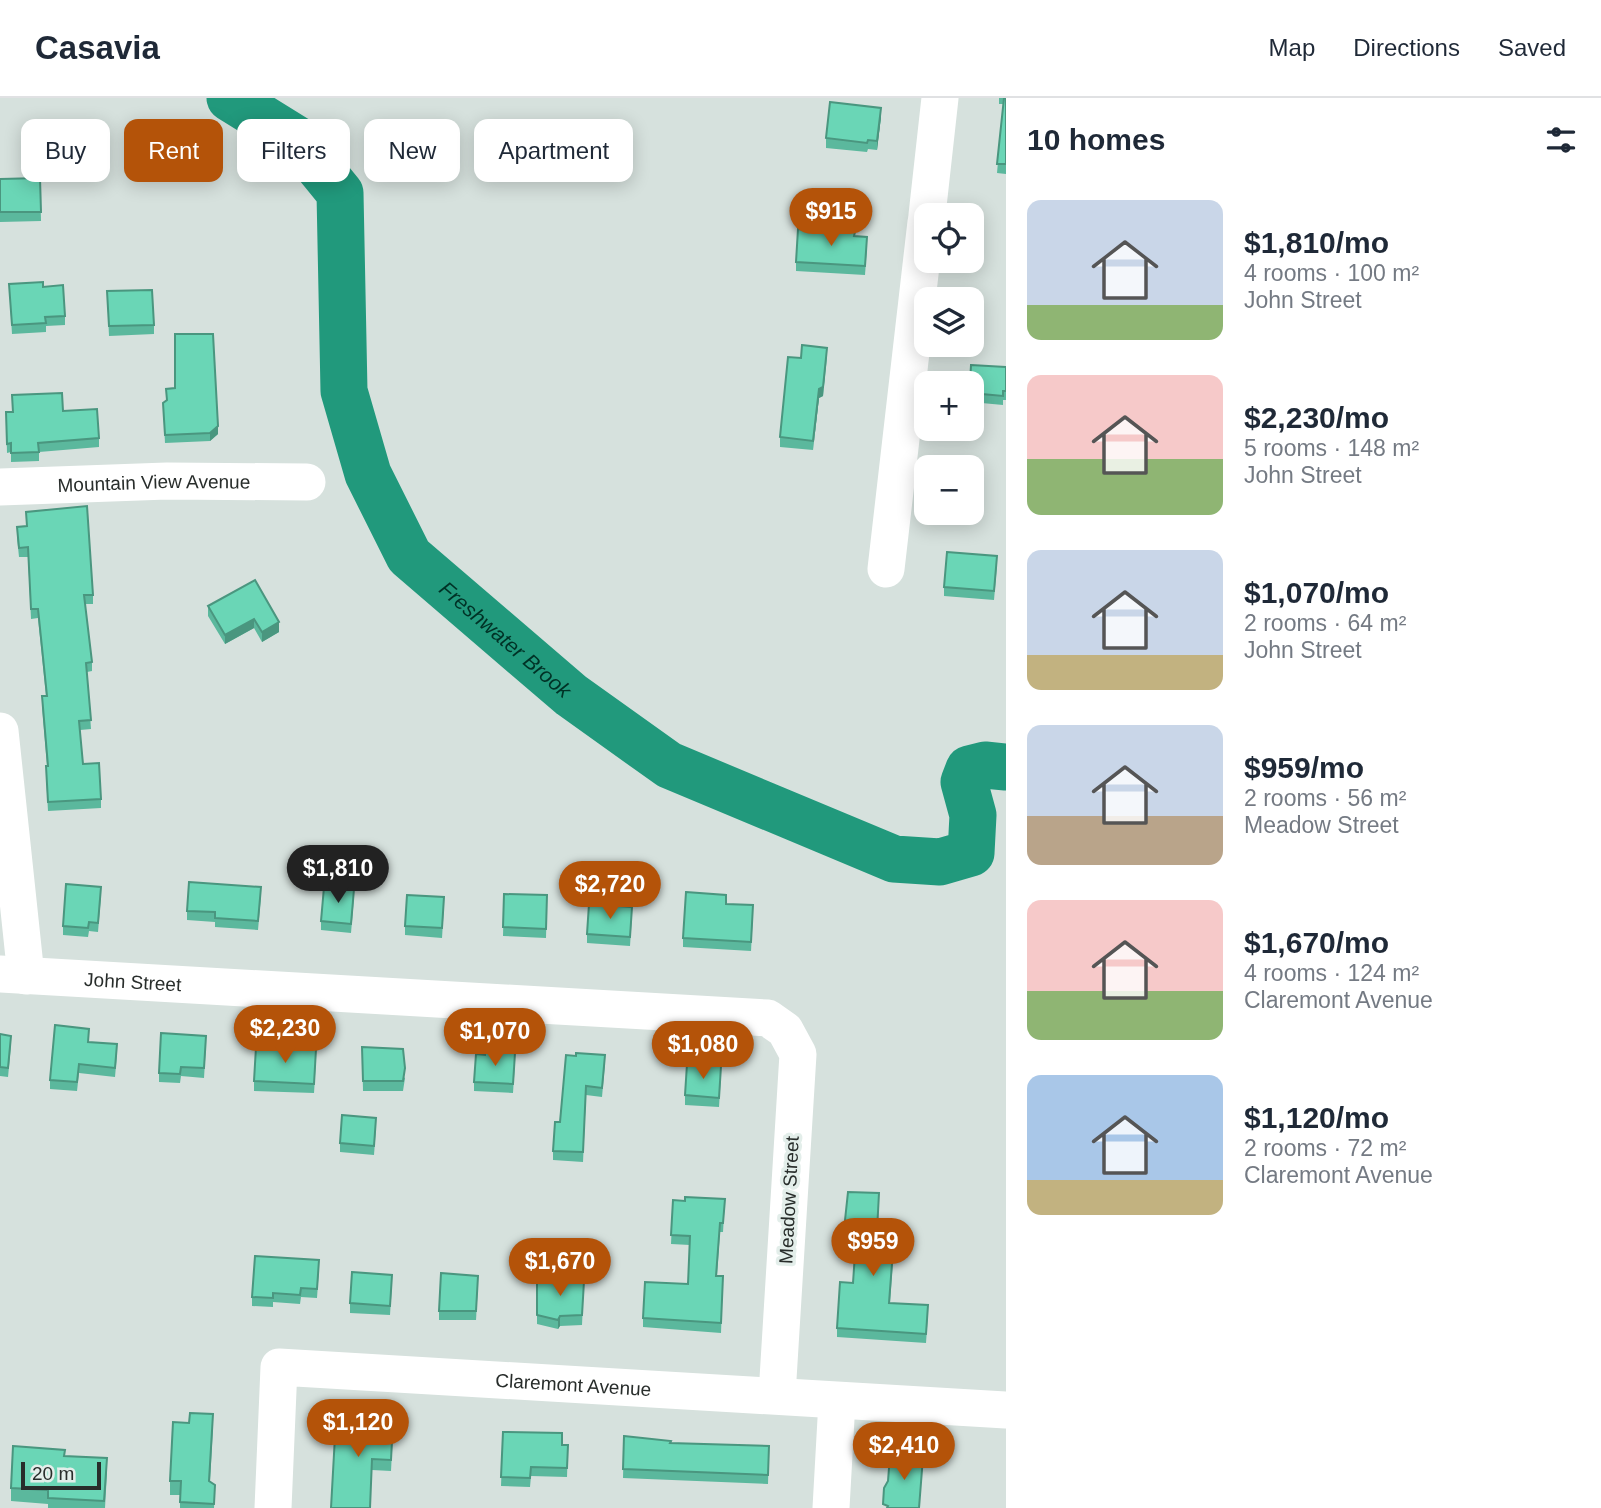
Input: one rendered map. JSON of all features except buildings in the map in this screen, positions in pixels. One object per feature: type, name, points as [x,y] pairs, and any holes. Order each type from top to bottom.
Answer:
[{"type":"street","points":[[927,203],[940,98]]},
{"type":"street","points":[[886,569],[920,273]]},
{"type":"street","name":"Mountain View Avenue","points":[[0,487],[167,481],[307,482]]},
{"type":"street","points":[[0,732],[13,975]]},
{"type":"street","name":"John Street","points":[[13,975],[768,1018]]},
{"type":"street","name":"Meadow Street","points":[[768,1018],[785,1030],[798,1054],[777,1395]]},
{"type":"street","name":"Claremont Avenue","points":[[273,1508],[279,1367],[1006,1410]]},
{"type":"street","points":[[831,1508],[837,1401]]},
{"type":"waterway","name":"Freshwater Brook","points":[[230,98],[296,139],[340,193],[344,391],[368,474],[409,556],[571,695],[669,765],[894,859],[940,862],[971,853],[973,815],[964,782],[969,769],[985,765],[1006,767]]}]
